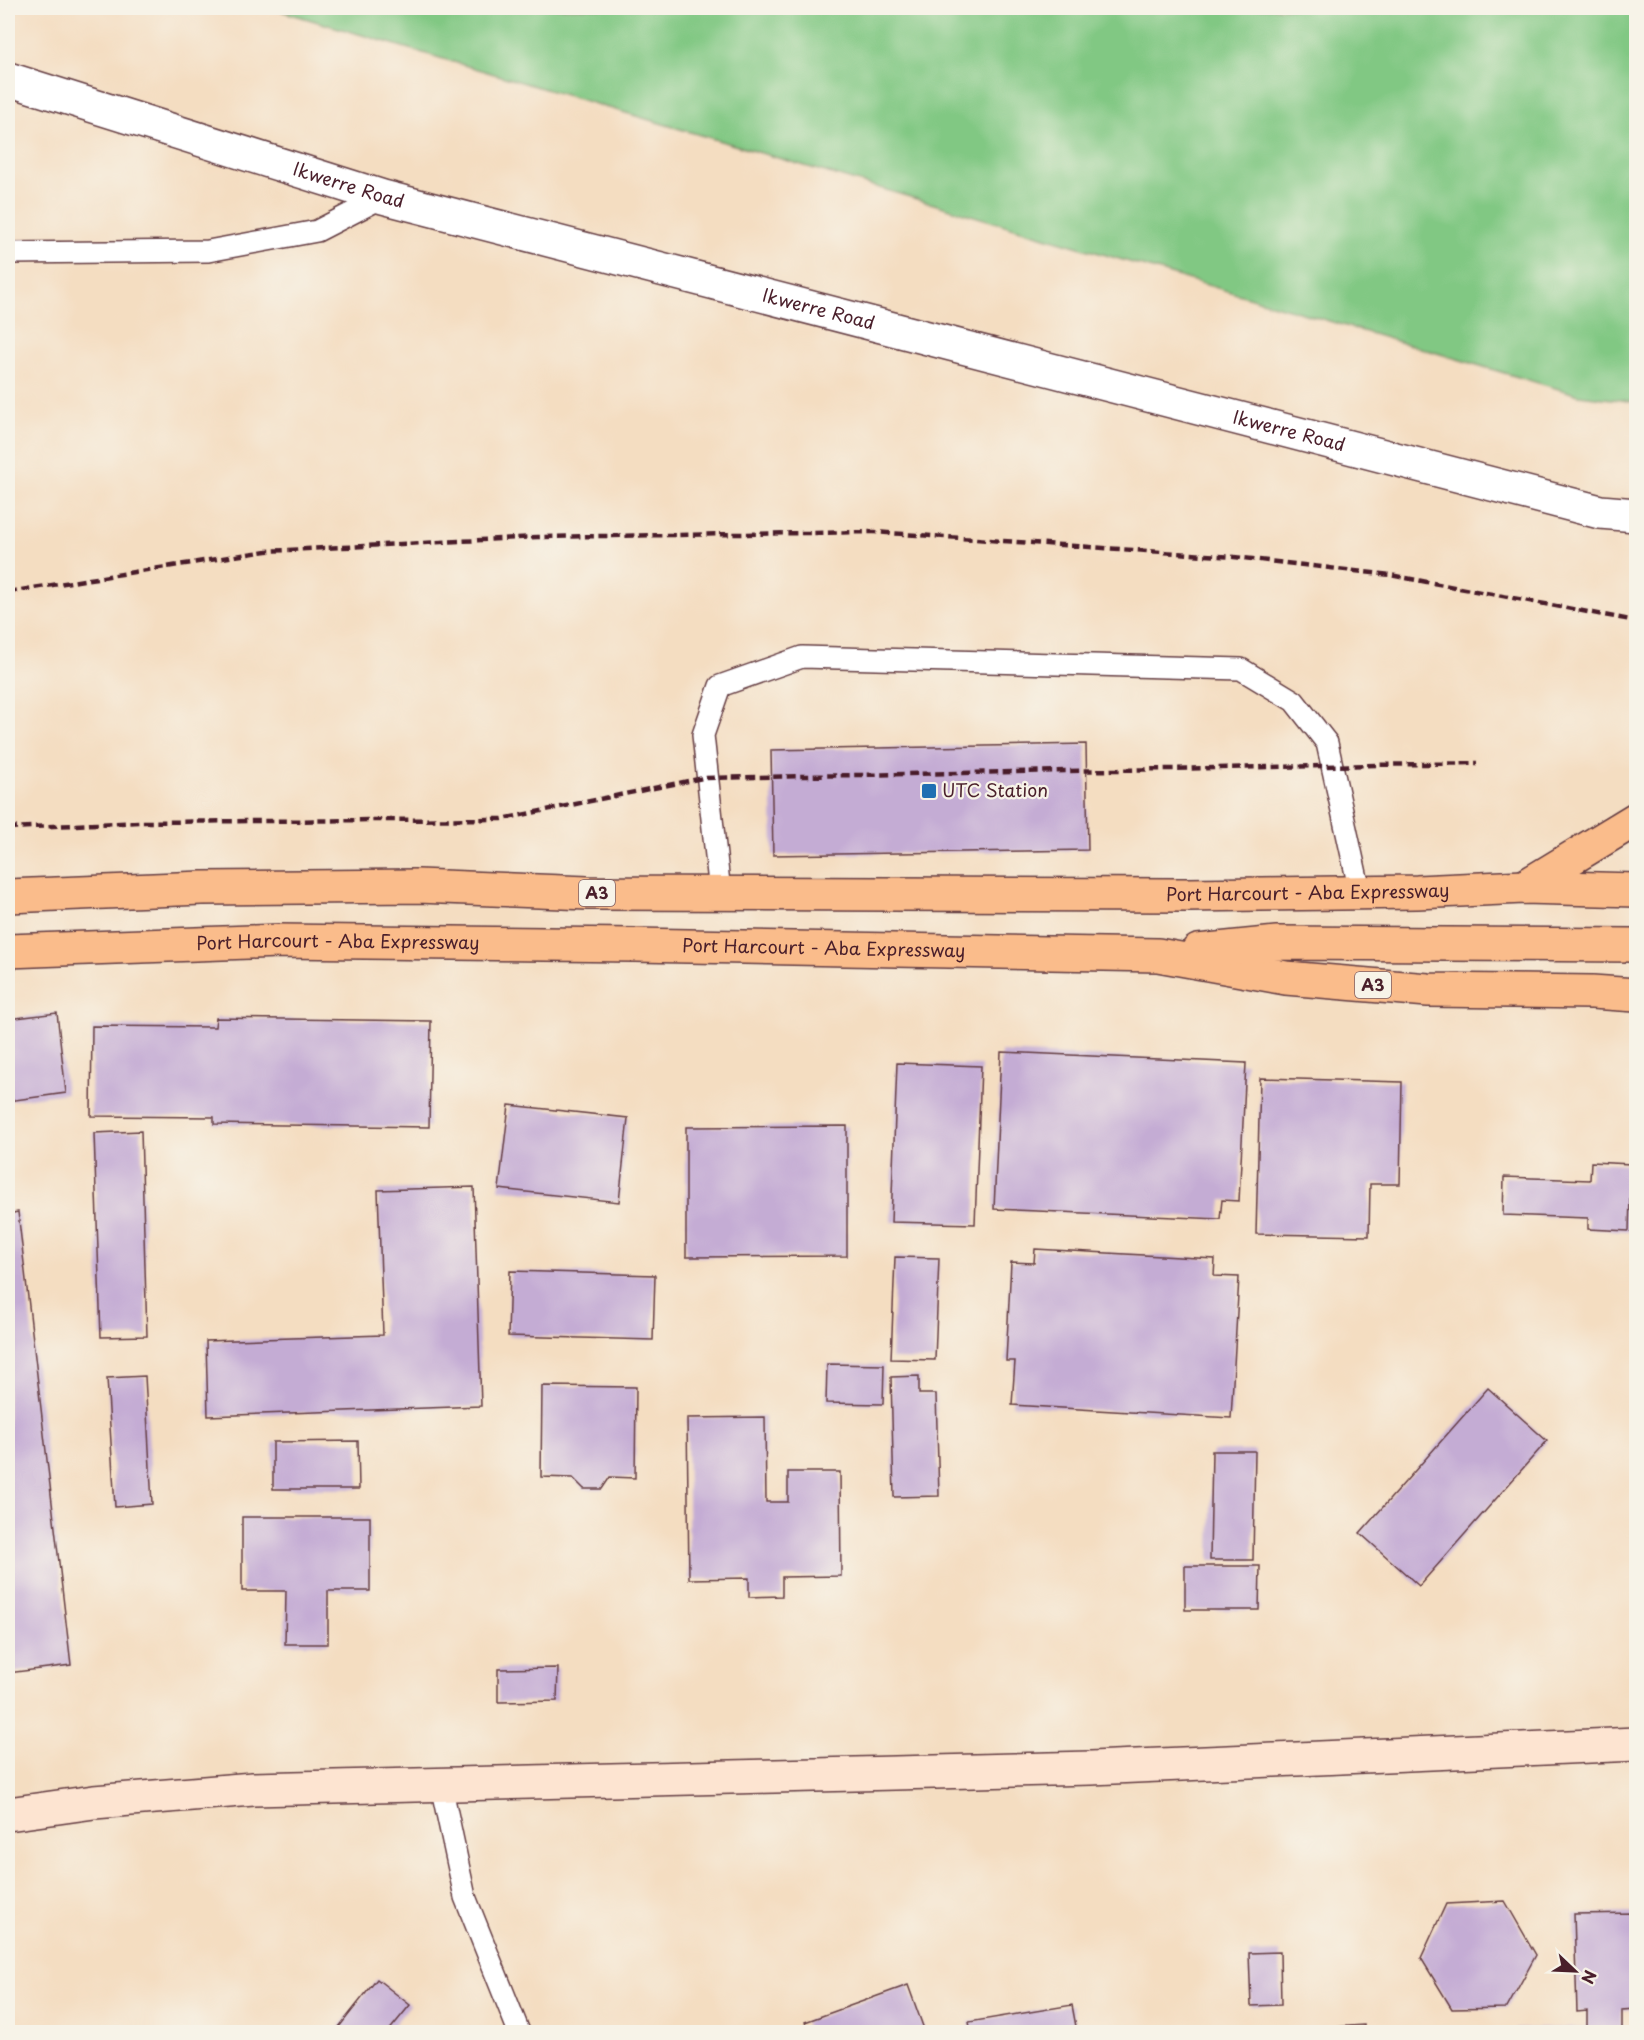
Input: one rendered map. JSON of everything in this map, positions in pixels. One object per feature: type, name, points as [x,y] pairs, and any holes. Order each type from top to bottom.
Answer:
[{"type":"highway","points":[[1524,886],[1636,819]]},
{"type":"highway","name":"Port Harcourt - Aba Expressway","points":[[8,896],[202,888],[406,886],[588,893],[1187,895],[1524,886],[1636,890]]},
{"type":"highway","name":"Port Harcourt - Aba Expressway","points":[[8,951],[279,941],[1158,955],[1298,979],[1428,990],[1592,992],[1636,995]]},
{"type":"highway","points":[[1158,955],[1277,943],[1636,945]]},
{"type":"highway","points":[[1592,992],[1636,1018]]},
{"type":"street","name":"Ikwerre Road","points":[[8,79],[383,197],[1600,512],[1636,515]]},
{"type":"street","points":[[8,1814],[94,1802],[253,1789],[1091,1768],[1636,1744]]},
{"type":"lane","points":[[8,253],[208,251],[317,231],[383,197]]},
{"type":"lane","points":[[720,893],[703,735],[720,686],[802,657],[1241,669],[1294,701],[1327,743],[1360,892]]},
{"type":"lane","points":[[441,1785],[465,1897],[519,2032]]},
{"type":"green space","points":[[271,8],[1636,8],[1636,402],[1579,395]]},
{"type":"building","name":"UTC Station","points":[[1086,744],[1088,850],[773,855],[771,750]]},
{"type":"building","points":[[57,1013],[66,1093],[8,1101],[8,1019]]},
{"type":"building","points":[[216,1018],[431,1021],[429,1127],[214,1124],[214,1117],[91,1116],[92,1026],[215,1027]]},
{"type":"building","points":[[1001,1052],[1246,1063],[1239,1201],[1222,1200],[1220,1219],[994,1209]]},
{"type":"building","points":[[897,1063],[981,1066],[975,1224],[891,1222]]},
{"type":"building","points":[[1260,1078],[1402,1082],[1400,1184],[1370,1184],[1369,1236],[1256,1234]]},
{"type":"building","points":[[509,1105],[628,1118],[619,1202],[499,1189]]},
{"type":"building","points":[[847,1126],[847,1256],[686,1257],[686,1127]]},
{"type":"building","points":[[141,1131],[147,1336],[101,1337],[94,1133]]},
{"type":"building","points":[[1591,1162],[1631,1164],[1629,1231],[1588,1229],[1588,1218],[1503,1215],[1504,1177],[1590,1180]]},
{"type":"building","points":[[474,1187],[481,1406],[208,1416],[206,1341],[383,1335],[378,1190]]},
{"type":"building","points":[[18,1212],[71,1665],[8,1673],[8,1214]]},
{"type":"building","points":[[1035,1249],[1215,1259],[1214,1276],[1239,1277],[1231,1418],[1012,1405],[1015,1361],[1006,1361],[1011,1262],[1034,1263]]},
{"type":"building","points":[[895,1257],[939,1258],[935,1360],[891,1359]]},
{"type":"building","points":[[510,1271],[655,1275],[653,1340],[508,1336]]},
{"type":"building","points":[[827,1364],[884,1365],[883,1404],[826,1403]]},
{"type":"building","points":[[145,1376],[152,1504],[115,1507],[107,1378]]},
{"type":"building","points":[[919,1376],[919,1394],[936,1394],[939,1496],[894,1497],[891,1377]]},
{"type":"building","points":[[542,1386],[636,1387],[635,1478],[610,1477],[602,1489],[584,1489],[573,1478],[541,1477]]},
{"type":"building","points":[[1488,1388],[1547,1441],[1419,1586],[1360,1533]]},
{"type":"building","points":[[765,1417],[766,1502],[788,1502],[788,1472],[840,1472],[841,1576],[782,1577],[782,1596],[749,1597],[749,1578],[689,1579],[687,1418]]},
{"type":"building","points":[[358,1441],[359,1489],[273,1489],[273,1442]]},
{"type":"building","points":[[1212,1451],[1255,1451],[1253,1560],[1210,1560]]},
{"type":"building","points":[[242,1517],[370,1517],[370,1591],[328,1591],[328,1644],[285,1644],[286,1591],[242,1591]]},
{"type":"building","points":[[1185,1566],[1260,1566],[1259,1610],[1185,1610]]},
{"type":"building","points":[[558,1668],[557,1701],[498,1702],[498,1669]]},
{"type":"building","points":[[1505,1901],[1536,1955],[1507,2008],[1452,2009],[1421,1958],[1446,1904]]},
{"type":"building","points":[[1636,1913],[1636,2009],[1622,2010],[1622,2032],[1516,2032],[1516,2029],[1587,2028],[1587,2011],[1577,2012],[1574,1914]]},
{"type":"building","points":[[1280,1952],[1281,2005],[1251,2006],[1249,1953]]},
{"type":"building","points":[[377,1979],[410,2005],[388,2032],[335,2032]]},
{"type":"building","points":[[908,1985],[925,2032],[809,2032],[805,2022]]},
{"type":"building","points":[[1072,2005],[1077,2032],[971,2032],[969,2022]]},
{"type":"building","points":[[1364,2025],[1364,2032],[1319,2032],[1319,2028]]},
{"type":"railway","points":[[8,592],[267,551],[538,537],[874,532],[1234,557],[1390,575],[1636,621]]},
{"type":"railway","points":[[8,828],[141,822],[502,819],[703,778],[1477,763]]},
{"type":"place","name":"UTC Station","points":[[929,791]]}]
